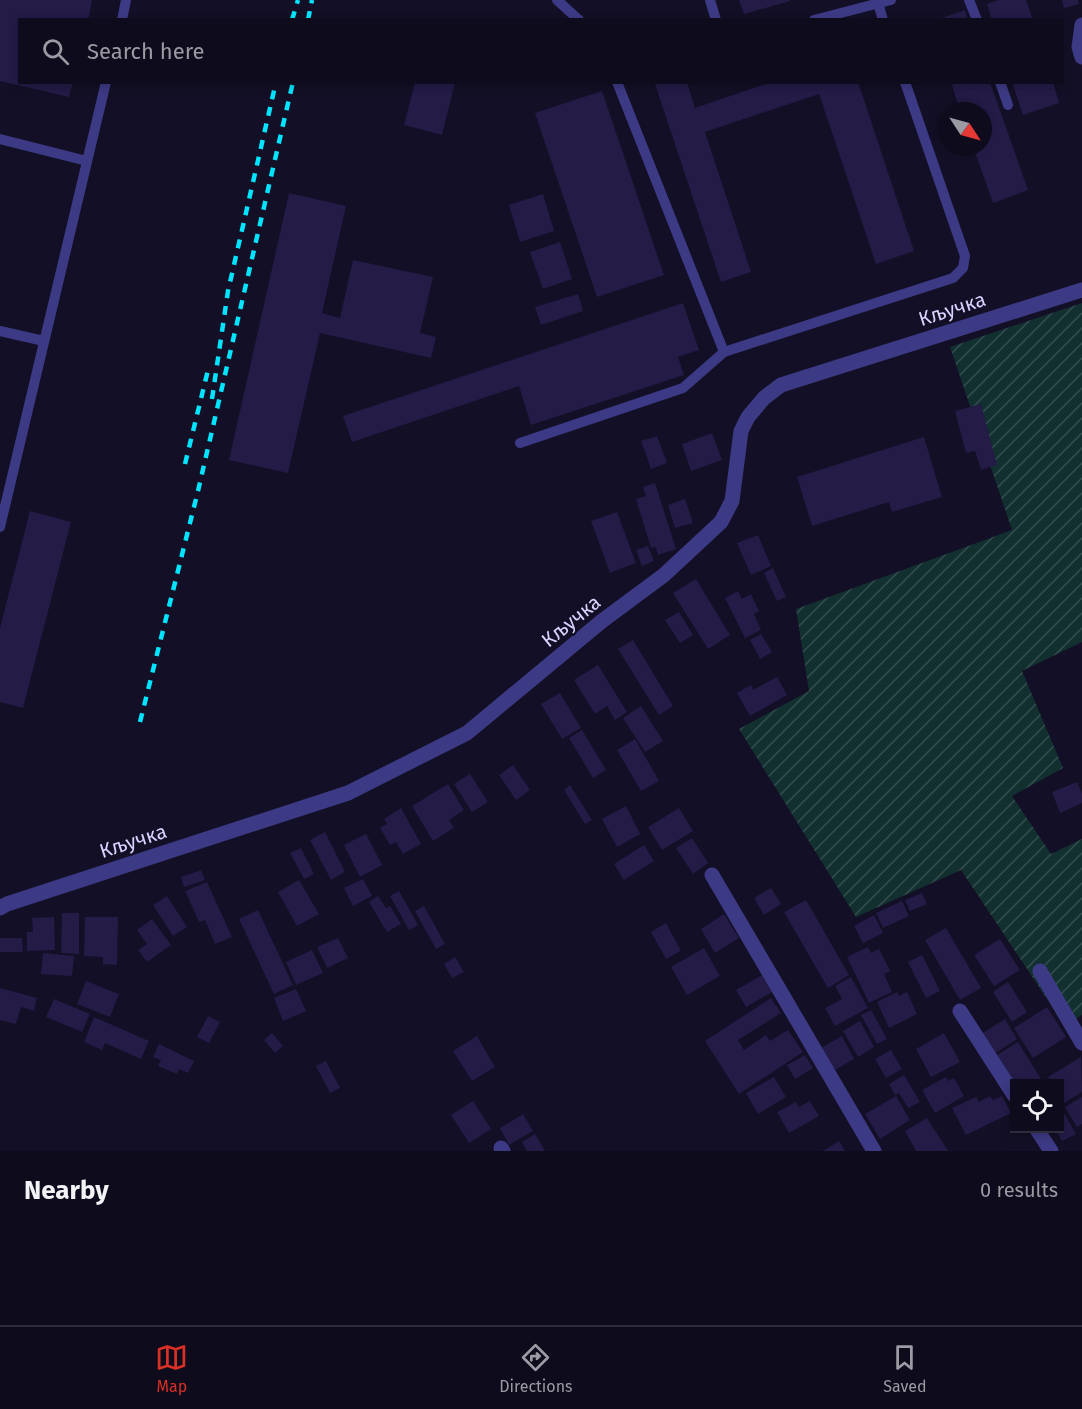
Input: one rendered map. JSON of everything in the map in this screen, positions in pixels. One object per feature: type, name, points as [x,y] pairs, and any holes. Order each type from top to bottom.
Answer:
[{"type":"street","points":[[1082,25],[1079,47],[1082,57]]},
{"type":"street","name":"Кључка","points":[[0,908],[348,793],[467,734],[602,621],[664,575],[721,522],[732,501],[741,431],[744,424],[764,398],[781,385],[1082,290]]},
{"type":"street","points":[[711,875],[874,1151]]},
{"type":"street","points":[[1040,971],[1082,1043]]},
{"type":"street","points":[[960,1011],[1010,1089]]},
{"type":"street","points":[[1039,1133],[1051,1151]]},
{"type":"lane","points":[[122,18],[126,0]]},
{"type":"lane","points":[[557,0],[577,18]]},
{"type":"lane","points":[[710,0],[715,18]]},
{"type":"lane","points":[[822,18],[891,0]]},
{"type":"lane","points":[[969,0],[976,18]]},
{"type":"lane","points":[[878,3],[882,18]]},
{"type":"lane","points":[[0,527],[106,84]]},
{"type":"lane","points":[[618,84],[724,351]]},
{"type":"lane","points":[[520,443],[683,388],[724,351],[953,278],[963,268],[965,256],[906,84]]},
{"type":"lane","points":[[1001,84],[1008,105]]},
{"type":"lane","points":[[0,139],[87,161]]},
{"type":"lane","points":[[0,331],[44,341]]},
{"type":"green space","points":[[1082,303],[1082,642],[1022,671],[1063,768],[1012,796],[1051,854],[1082,839],[1082,1015],[1065,1026],[961,870],[856,917],[739,729],[809,691],[796,609],[1012,530],[950,347]]},
{"type":"building","points":[[0,0],[92,0],[88,18],[18,18],[18,84],[72,84],[69,97],[0,81]]},
{"type":"building","points":[[739,0],[790,0],[790,1],[744,14]]},
{"type":"building","points":[[999,0],[1026,0],[1032,18],[991,18],[987,4]]},
{"type":"building","points":[[1062,0],[1078,0],[1079,4],[1064,8]]},
{"type":"building","points":[[965,10],[967,18],[942,18]]},
{"type":"building","points":[[414,84],[455,84],[442,135],[404,125]]},
{"type":"building","points":[[655,84],[688,84],[695,108],[765,84],[859,84],[914,251],[876,264],[819,94],[705,132],[751,272],[721,282]]},
{"type":"building","points":[[952,84],[991,84],[1028,190],[993,203],[976,156],[992,156],[992,102],[957,102]]},
{"type":"building","points":[[1013,84],[1054,84],[1059,103],[1023,115]]},
{"type":"building","points":[[602,91],[664,275],[597,297],[535,113]]},
{"type":"building","points":[[289,193],[346,206],[322,313],[340,318],[353,260],[433,277],[420,333],[436,337],[431,358],[320,333],[288,473],[229,460]]},
{"type":"building","points":[[543,194],[554,231],[520,242],[509,205]]},
{"type":"building","points":[[560,242],[572,279],[543,289],[530,252]]},
{"type":"building","points":[[578,294],[583,311],[541,325],[535,307]]},
{"type":"building","points":[[683,303],[699,350],[678,357],[684,375],[531,425],[519,386],[352,442],[343,416]]},
{"type":"building","points":[[981,404],[997,465],[981,470],[975,451],[966,453],[955,411]]},
{"type":"building","points":[[712,433],[722,460],[691,471],[682,444]]},
{"type":"building","points":[[657,436],[667,463],[651,469],[641,441]]},
{"type":"building","points":[[924,437],[942,497],[892,512],[889,502],[812,526],[797,477]]},
{"type":"building","points":[[655,483],[676,549],[658,555],[656,547],[651,548],[636,499],[646,496],[643,487]]},
{"type":"building","points":[[685,499],[693,523],[675,528],[668,505]]},
{"type":"building","points":[[30,511],[71,522],[23,708],[0,702],[0,628]]},
{"type":"building","points":[[617,512],[636,563],[610,573],[591,521]]},
{"type":"building","points":[[758,535],[771,566],[751,575],[737,543]]},
{"type":"building","points":[[648,546],[654,561],[642,566],[636,550]]},
{"type":"building","points":[[773,568],[786,597],[777,601],[764,573]]},
{"type":"building","points":[[696,579],[730,635],[708,649],[673,593]]},
{"type":"building","points":[[738,591],[742,599],[751,594],[759,611],[754,614],[761,630],[745,638],[725,598]]},
{"type":"building","points":[[679,612],[693,635],[680,643],[665,620]]},
{"type":"building","points":[[761,634],[772,652],[760,659],[750,640]]},
{"type":"building","points":[[633,640],[673,706],[659,715],[618,649]]},
{"type":"building","points":[[598,665],[627,712],[615,720],[607,706],[595,714],[574,680]]},
{"type":"building","points":[[777,677],[787,695],[750,716],[737,693],[751,685],[753,690]]},
{"type":"building","points":[[560,693],[581,728],[562,739],[541,704]]},
{"type":"building","points":[[641,706],[663,741],[645,752],[623,718]]},
{"type":"building","points":[[582,730],[606,770],[593,778],[569,738]]},
{"type":"building","points":[[635,739],[659,781],[641,791],[617,750]]},
{"type":"building","points":[[513,765],[530,790],[516,800],[499,775]]},
{"type":"building","points":[[470,774],[488,802],[472,812],[454,784]]},
{"type":"building","points":[[1077,782],[1082,793],[1082,803],[1060,813],[1052,792]]},
{"type":"building","points":[[448,784],[464,810],[449,820],[454,828],[433,841],[412,806]]},
{"type":"building","points":[[570,785],[592,820],[585,824],[564,790]]},
{"type":"building","points":[[626,806],[640,834],[617,847],[602,819]]},
{"type":"building","points":[[401,808],[421,844],[403,854],[396,842],[390,845],[380,828],[387,824],[384,819]]},
{"type":"building","points":[[679,808],[693,831],[662,850],[648,827]]},
{"type":"building","points":[[325,832],[345,872],[331,880],[310,840]]},
{"type":"building","points":[[366,834],[382,865],[360,877],[344,845]]},
{"type":"building","points":[[692,838],[708,863],[693,874],[676,848]]},
{"type":"building","points":[[644,845],[654,861],[624,880],[614,864]]},
{"type":"building","points":[[301,848],[314,874],[304,879],[290,853]]},
{"type":"building","points":[[201,870],[205,880],[184,887],[181,877]]},
{"type":"building","points":[[363,879],[372,896],[353,906],[344,888]]},
{"type":"building","points":[[299,880],[319,914],[297,926],[278,892]]},
{"type":"building","points":[[207,882],[232,937],[215,944],[205,920],[199,922],[185,891]]},
{"type":"building","points":[[771,888],[781,904],[764,915],[754,898]]},
{"type":"building","points":[[399,891],[418,925],[409,930],[390,896]]},
{"type":"building","points":[[922,893],[927,904],[910,911],[905,900]]},
{"type":"building","points":[[167,896],[187,927],[173,936],[153,905]]},
{"type":"building","points":[[378,896],[386,908],[390,906],[401,924],[387,932],[369,902]]},
{"type":"building","points":[[806,900],[849,975],[828,988],[784,912]]},
{"type":"building","points":[[902,901],[909,916],[883,928],[876,913]]},
{"type":"building","points":[[424,906],[445,944],[436,949],[415,911]]},
{"type":"building","points":[[258,910],[293,985],[274,994],[239,919]]},
{"type":"building","points":[[62,913],[79,913],[79,954],[61,953]]},
{"type":"building","points":[[724,914],[739,938],[715,953],[701,929]]},
{"type":"building","points":[[874,915],[883,933],[863,943],[854,926]]},
{"type":"building","points":[[54,917],[55,950],[27,951],[27,932],[33,932],[32,918]]},
{"type":"building","points":[[85,917],[118,917],[117,965],[103,964],[103,957],[84,956]]},
{"type":"building","points":[[152,919],[171,945],[147,962],[138,950],[147,944],[137,930]]},
{"type":"building","points":[[666,923],[681,951],[666,959],[651,932]]},
{"type":"building","points":[[946,928],[981,988],[960,1000],[925,940]]},
{"type":"building","points":[[0,938],[22,938],[23,952],[0,952]]},
{"type":"building","points":[[338,938],[348,958],[327,968],[317,947]]},
{"type":"building","points":[[1000,939],[1020,970],[994,986],[974,955]]},
{"type":"building","points":[[868,947],[871,953],[879,949],[890,971],[884,974],[892,992],[869,1003],[847,957]]},
{"type":"building","points":[[704,948],[720,976],[687,995],[671,967]]},
{"type":"building","points":[[312,950],[323,973],[296,985],[286,962]]},
{"type":"building","points":[[43,953],[74,956],[72,976],[41,974]]},
{"type":"building","points":[[922,955],[940,991],[926,998],[908,962]]},
{"type":"building","points":[[455,957],[464,972],[452,978],[444,964]]},
{"type":"building","points":[[762,975],[772,992],[746,1007],[736,990]]},
{"type":"building","points":[[851,977],[868,1008],[835,1026],[825,1008],[842,999],[835,986]]},
{"type":"building","points":[[86,981],[119,994],[110,1017],[77,1004]]},
{"type":"building","points":[[1008,982],[1027,1012],[1012,1022],[993,992]]},
{"type":"building","points":[[0,988],[37,998],[34,1011],[21,1007],[16,1024],[0,1020]]},
{"type":"building","points":[[296,989],[306,1011],[283,1021],[274,998]]},
{"type":"building","points":[[897,992],[899,996],[907,992],[917,1014],[889,1028],[877,1002]]},
{"type":"building","points":[[771,998],[781,1013],[738,1040],[744,1050],[766,1035],[770,1041],[788,1030],[803,1052],[739,1094],[705,1041]]},
{"type":"building","points":[[54,999],[90,1014],[82,1032],[46,1017]]},
{"type":"building","points":[[1047,1007],[1066,1037],[1033,1058],[1014,1028]]},
{"type":"building","points":[[871,1010],[887,1039],[877,1044],[861,1015]]},
{"type":"building","points":[[208,1016],[220,1022],[209,1043],[197,1037]]},
{"type":"building","points":[[94,1017],[149,1041],[141,1059],[105,1043],[102,1050],[84,1042]]},
{"type":"building","points":[[1005,1019],[1017,1039],[994,1054],[981,1034]]},
{"type":"building","points":[[860,1021],[874,1047],[858,1057],[843,1031]]},
{"type":"building","points":[[272,1033],[283,1046],[275,1053],[264,1040]]},
{"type":"building","points":[[944,1033],[960,1062],[931,1077],[916,1049]]},
{"type":"building","points":[[477,1036],[495,1067],[472,1081],[453,1051]]},
{"type":"building","points":[[842,1036],[854,1059],[833,1071],[821,1048]]},
{"type":"building","points":[[1018,1042],[1041,1079],[1012,1079],[997,1055]]},
{"type":"building","points":[[159,1044],[194,1061],[188,1073],[179,1069],[177,1074],[158,1066],[161,1060],[153,1057]]},
{"type":"building","points":[[891,1050],[902,1069],[886,1078],[875,1059]]},
{"type":"building","points":[[805,1055],[813,1068],[795,1079],[787,1065]]},
{"type":"building","points":[[1081,1057],[1082,1092],[1064,1103],[1064,1079],[1049,1079],[1048,1077]]},
{"type":"building","points":[[326,1061],[340,1088],[330,1093],[316,1066]]},
{"type":"building","points":[[904,1075],[920,1102],[908,1108],[899,1093],[895,1095],[889,1084]]},
{"type":"building","points":[[774,1077],[786,1097],[758,1114],[746,1093]]},
{"type":"building","points":[[946,1077],[948,1081],[954,1078],[964,1096],[935,1113],[922,1090]]},
{"type":"building","points":[[896,1096],[910,1120],[880,1139],[865,1114]]},
{"type":"building","points":[[990,1096],[993,1100],[1002,1096],[1010,1113],[966,1135],[952,1108],[976,1097],[979,1102]]},
{"type":"building","points":[[1082,1097],[1082,1124],[1077,1127],[1065,1107]]},
{"type":"building","points":[[473,1101],[491,1129],[469,1143],[451,1115]]},
{"type":"building","points":[[810,1101],[819,1116],[789,1133],[777,1112],[796,1102],[799,1107]]},
{"type":"building","points":[[1064,1113],[1076,1134],[1062,1141],[1058,1133],[1064,1133]]},
{"type":"building","points":[[523,1114],[533,1131],[509,1145],[500,1128]]},
{"type":"building","points":[[927,1118],[948,1151],[916,1151],[905,1131]]},
{"type":"building","points":[[535,1134],[545,1151],[527,1151],[522,1142]]},
{"type":"building","points":[[839,1141],[845,1151],[823,1151]]},
{"type":"railway","points":[[293,18],[298,0]]},
{"type":"railway","points":[[308,18],[312,0]]},
{"type":"railway","points":[[212,399],[228,291],[276,84]]},
{"type":"railway","points":[[140,722],[198,491],[293,84]]},
{"type":"railway","points":[[185,464],[208,370]]}]
